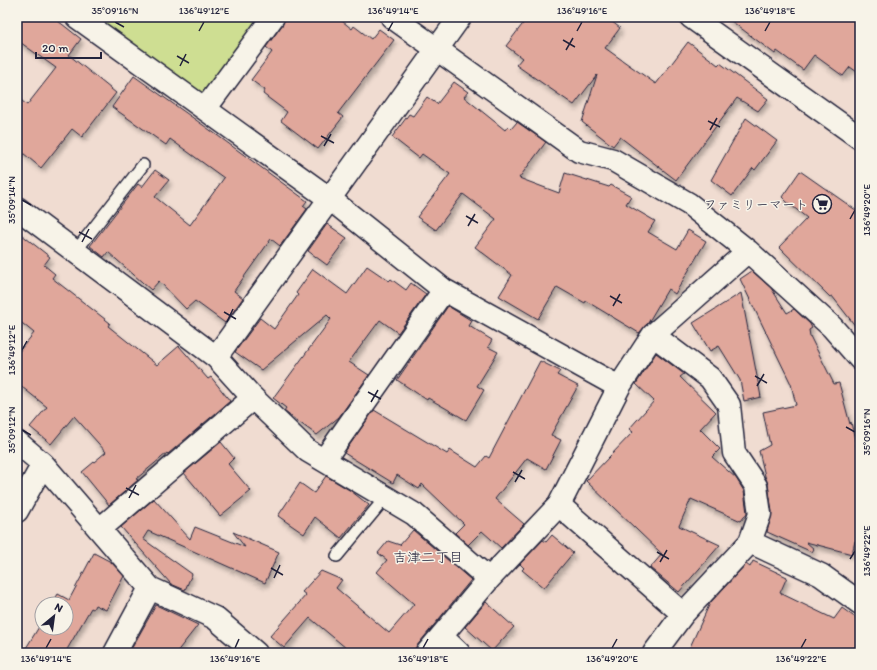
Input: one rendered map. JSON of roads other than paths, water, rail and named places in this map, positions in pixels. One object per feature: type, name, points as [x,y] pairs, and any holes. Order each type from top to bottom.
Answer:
[{"type":"street","points":[[77,17],[330,199],[444,290],[619,387]]},
{"type":"street","points":[[205,109],[273,17]]},
{"type":"street","points":[[392,17],[580,151],[613,160],[689,204],[748,251],[832,327],[860,359]]},
{"type":"street","points":[[216,357],[460,17]]},
{"type":"street","points":[[691,17],[860,138]]},
{"type":"street","points":[[17,208],[216,357],[252,398],[308,451],[414,514],[489,579]]},
{"type":"street","points":[[427,653],[442,637],[489,579],[559,505],[619,387],[653,335],[748,251]]},
{"type":"street","points":[[324,460],[444,290]]},
{"type":"street","points":[[653,335],[710,378],[729,405],[734,453],[756,486],[760,514],[750,542],[683,614],[654,653]]},
{"type":"street","points":[[100,529],[252,398]]},
{"type":"street","points":[[17,442],[43,464],[150,588],[215,618],[256,653]]},
{"type":"street","points":[[17,510],[43,464]]},
{"type":"street","points":[[559,505],[683,614]]},
{"type":"street","points":[[750,542],[821,575],[858,598]]},
{"type":"street","points":[[115,653],[150,588]]},
{"type":"street","points":[[442,637],[459,653]]},
{"type":"lane","points":[[76,252],[143,165]]},
{"type":"lane","points":[[336,556],[386,497]]},
{"type":"place","name":"ファミリーマート","points":[[822,204]]},
{"type":"district","name":"吉津二丁目","points":[[428,557]]}]
